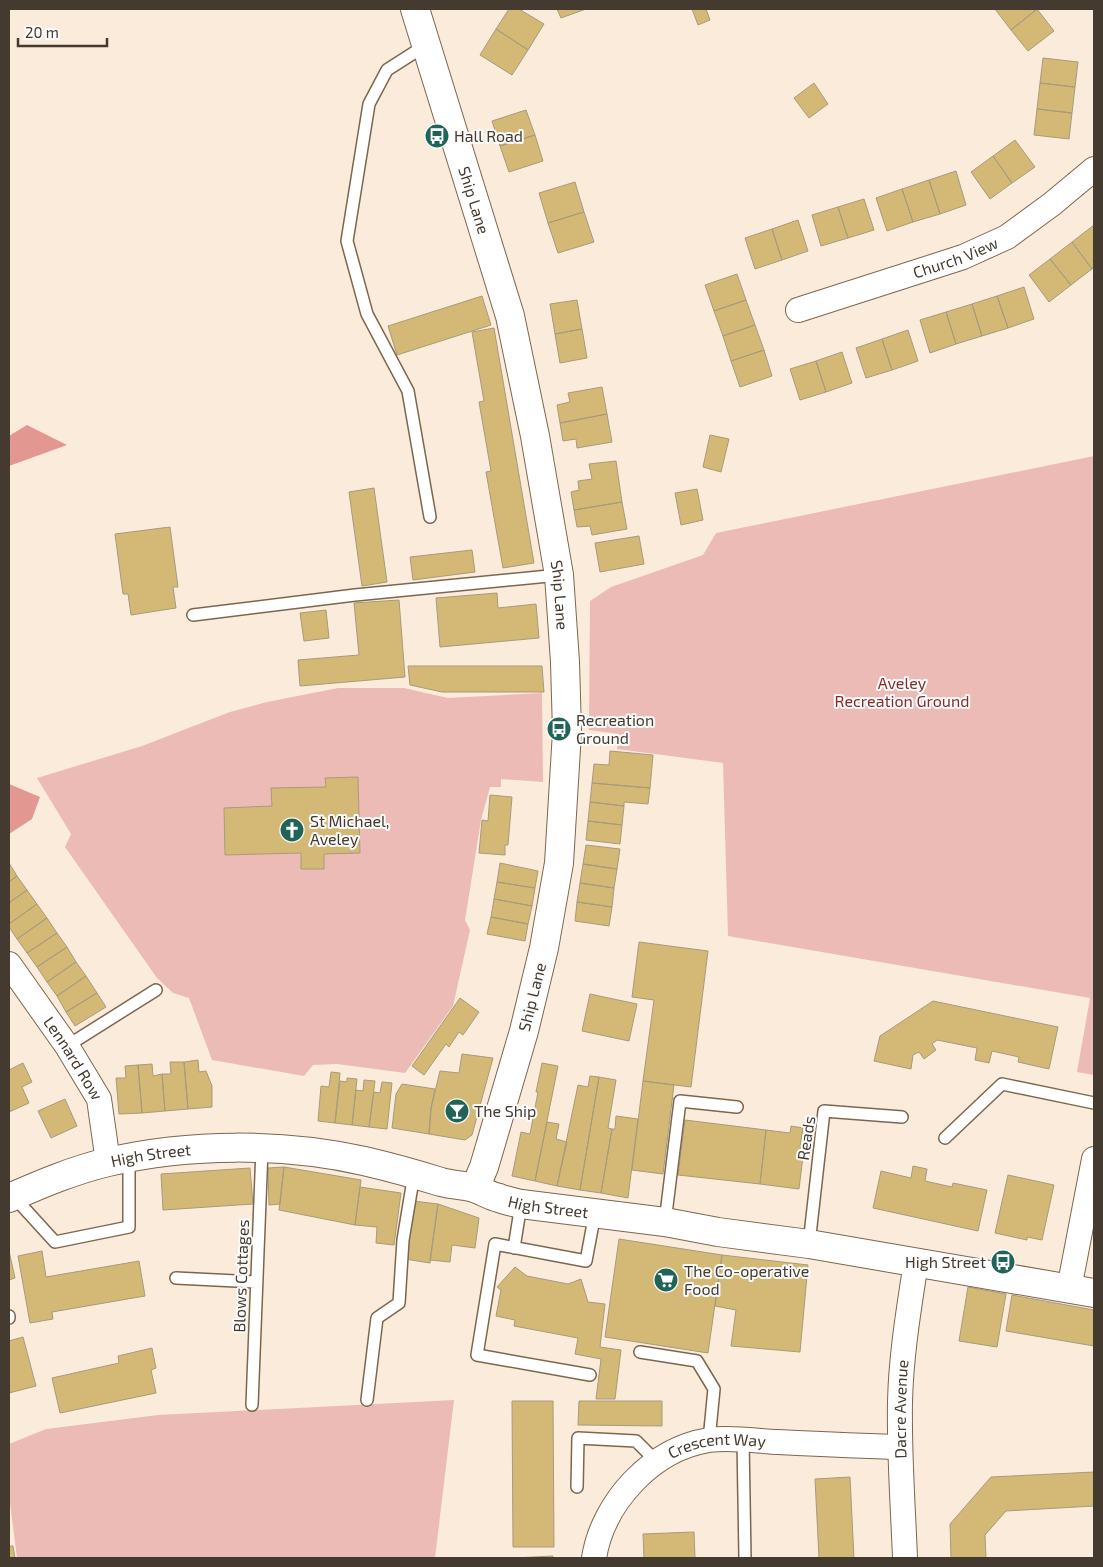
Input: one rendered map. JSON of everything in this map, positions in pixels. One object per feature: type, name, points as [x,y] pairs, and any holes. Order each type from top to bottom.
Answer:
[{"type":"street","name":"Ship Lane","points":[[415,9],[510,316],[535,436],[559,576],[565,662],[567,732],[559,863],[544,948],[524,1031],[484,1167],[475,1188]]},
{"type":"street","name":"Church View","points":[[798,310],[963,257],[1007,237],[1094,170]]},
{"type":"street","name":"Lennard Row","points":[[9,964],[67,1046],[99,1099],[118,1160]]},
{"type":"street","name":"High Street","points":[[11,1197],[44,1183],[118,1160],[164,1152],[262,1148],[362,1160],[442,1182],[475,1188],[499,1199],[521,1204],[665,1222],[718,1232],[809,1244],[1082,1291]]},
{"type":"street","points":[[1082,1291],[1094,1159]]},
{"type":"street","name":"Dacre Avenue","points":[[905,1558],[900,1400],[904,1345],[916,1262]]},
{"type":"street","name":"Crescent Way","points":[[594,1558],[604,1523],[616,1502],[635,1478],[657,1462],[681,1449],[709,1440],[900,1447]]},
{"type":"lane","points":[[426,45],[387,70],[369,104],[347,241],[367,314],[408,391],[430,517]]},
{"type":"lane","points":[[193,615],[355,595],[559,576]]},
{"type":"lane","points":[[67,1046],[156,990]]},
{"type":"lane","points":[[945,1138],[1002,1084],[1094,1103]]},
{"type":"lane","points":[[665,1222],[680,1102],[737,1107]]},
{"type":"lane","name":"Reads","points":[[809,1244],[824,1111],[902,1117]]},
{"type":"lane","name":"Blows Cottages","points":[[252,1405],[262,1148]]},
{"type":"lane","points":[[11,1197],[55,1242],[130,1227],[118,1160]]},
{"type":"lane","points":[[367,1400],[377,1318],[399,1302],[403,1240],[414,1173]]},
{"type":"lane","points":[[514,1248],[521,1204]]},
{"type":"lane","points":[[590,1375],[477,1355],[495,1244],[586,1261],[595,1213]]},
{"type":"lane","points":[[176,1278],[257,1282]]},
{"type":"lane","points":[[640,1352],[697,1361],[714,1389],[709,1440]]},
{"type":"lane","points":[[577,1488],[578,1438],[636,1441],[657,1462]]},
{"type":"lane","points":[[743,1440],[745,1558]]},
{"type":"green space","name":"Aveley Recreation Ground","points":[[1094,456],[1094,1075],[1077,1072],[1090,998],[728,936],[723,763],[617,749],[619,734],[589,730],[590,601],[611,587],[703,555],[716,533]]},
{"type":"green space","points":[[338,688],[404,688],[448,698],[542,693],[543,782],[501,779],[501,787],[490,787],[481,820],[465,920],[470,930],[453,1006],[405,1073],[337,1064],[313,1065],[304,1076],[212,1060],[189,998],[173,993],[157,978],[65,847],[71,834],[37,778],[142,746],[230,712],[267,702]]},
{"type":"green space","points":[[454,1400],[435,1558],[17,1558],[9,1495],[9,1444],[46,1429],[158,1415]]},
{"type":"shaded area","points":[[27,425],[67,445],[9,466],[9,436]]},
{"type":"shaded area","points":[[9,784],[40,797],[32,819],[9,834]]},
{"type":"building","points":[[509,9],[519,9],[544,24],[528,50],[496,29]]},
{"type":"building","points":[[557,9],[586,9],[561,18]]},
{"type":"building","points":[[692,9],[706,9],[710,20],[698,25]]},
{"type":"building","points":[[995,9],[1037,9],[1011,30]]},
{"type":"building","points":[[1037,9],[1054,31],[1028,51],[1011,30]]},
{"type":"building","points":[[496,29],[528,50],[512,75],[480,55]]},
{"type":"building","points":[[1043,58],[1078,62],[1075,87],[1040,83]]},
{"type":"building","points":[[814,83],[828,104],[809,118],[794,98]]},
{"type":"building","points":[[1040,83],[1075,87],[1072,113],[1037,109]]},
{"type":"building","points":[[1037,109],[1072,113],[1069,139],[1034,135]]},
{"type":"building","points":[[526,110],[535,135],[500,146],[492,121]]},
{"type":"building","points":[[535,135],[543,161],[509,172],[500,146]]},
{"type":"building","points":[[1015,140],[1035,167],[1012,183],[993,156]]},
{"type":"building","points":[[993,156],[1012,183],[990,199],[971,172]]},
{"type":"building","points":[[956,171],[966,205],[940,214],[929,180]]},
{"type":"building","points":[[929,180],[940,214],[913,222],[902,189]]},
{"type":"building","points":[[575,182],[584,212],[548,223],[539,193]]},
{"type":"building","points":[[902,189],[913,222],[887,231],[876,198]]},
{"type":"building","points":[[864,199],[874,230],[848,238],[838,207]]},
{"type":"building","points":[[838,207],[848,238],[821,246],[812,215]]},
{"type":"building","points":[[584,212],[594,242],[558,253],[548,223]]},
{"type":"building","points":[[798,220],[808,251],[782,260],[772,229]]},
{"type":"building","points":[[1094,225],[1094,267],[1092,269],[1072,242]]},
{"type":"building","points":[[772,229],[782,260],[755,269],[745,238]]},
{"type":"building","points":[[1072,242],[1092,269],[1071,285],[1050,259]]},
{"type":"building","points":[[1050,259],[1071,285],[1049,302],[1029,275]]},
{"type":"building","points":[[737,274],[746,300],[714,311],[705,285]]},
{"type":"building","points":[[1024,287],[1034,319],[1008,328],[997,296]]},
{"type":"building","points":[[482,296],[491,325],[397,355],[388,326]]},
{"type":"building","points":[[997,296],[1008,328],[982,336],[972,304]]},
{"type":"building","points":[[577,300],[582,329],[555,334],[550,304]]},
{"type":"building","points":[[746,300],[755,325],[723,336],[714,311]]},
{"type":"building","points":[[972,304],[982,336],[956,344],[946,312]]},
{"type":"building","points":[[946,312],[956,344],[930,353],[920,320]]},
{"type":"building","points":[[755,325],[764,350],[731,361],[723,336]]},
{"type":"building","points":[[494,328],[534,563],[503,568],[486,472],[491,471],[479,402],[484,401],[472,332]]},
{"type":"building","points":[[582,329],[587,358],[560,363],[555,334]]},
{"type":"building","points":[[908,330],[918,361],[892,370],[882,339]]},
{"type":"building","points":[[882,339],[892,370],[866,378],[856,348]]},
{"type":"building","points":[[764,350],[772,376],[740,387],[731,361]]},
{"type":"building","points":[[842,352],[852,383],[826,392],[816,361]]},
{"type":"building","points":[[816,361],[826,392],[800,400],[790,369]]},
{"type":"building","points":[[602,387],[607,414],[560,423],[557,405],[570,402],[568,393]]},
{"type":"building","points":[[607,414],[612,442],[577,448],[576,439],[563,441],[560,423]]},
{"type":"building","points":[[710,435],[729,439],[721,472],[703,467]]},
{"type":"building","points":[[616,461],[622,502],[574,510],[571,492],[579,490],[578,481],[592,479],[589,464]]},
{"type":"building","points":[[374,488],[387,582],[362,586],[349,492]]},
{"type":"building","points":[[697,489],[703,520],[681,525],[675,493]]},
{"type":"building","points":[[622,502],[627,529],[592,535],[590,526],[577,527],[574,510]]},
{"type":"building","points":[[170,527],[178,587],[173,587],[176,608],[131,615],[128,594],[123,594],[115,534]]},
{"type":"building","points":[[639,536],[644,564],[600,572],[595,543]]},
{"type":"building","points":[[472,550],[475,572],[413,580],[410,557]]},
{"type":"building","points":[[497,593],[498,608],[536,604],[539,638],[440,647],[436,598]]},
{"type":"building","points":[[399,600],[405,677],[300,686],[298,660],[359,655],[354,603]]},
{"type":"building","points":[[326,610],[329,638],[304,641],[300,613]]},
{"type":"building","points":[[408,666],[542,666],[544,692],[442,692],[410,685]]},
{"type":"building","points":[[610,751],[653,755],[650,788],[592,783],[594,764],[609,765]]},
{"type":"building","name":"St Michael, Aveley","points":[[358,777],[360,853],[324,854],[324,869],[301,869],[301,853],[225,855],[224,808],[272,806],[271,788],[326,787],[325,778]]},
{"type":"building","points":[[592,783],[650,788],[648,804],[624,802],[624,806],[590,802]]},
{"type":"building","points":[[490,795],[512,797],[508,845],[505,845],[505,855],[479,853],[482,820],[488,821]]},
{"type":"building","points":[[590,802],[624,806],[622,825],[588,821]]},
{"type":"building","points":[[588,821],[622,825],[620,844],[586,840]]},
{"type":"building","points":[[586,845],[620,849],[617,869],[583,864]]},
{"type":"building","points":[[9,863],[17,876],[9,882]]},
{"type":"building","points":[[500,863],[538,871],[535,888],[497,882]]},
{"type":"building","points":[[583,864],[617,869],[614,888],[580,883]]},
{"type":"building","points":[[17,876],[27,890],[9,903],[9,882]]},
{"type":"building","points":[[497,882],[535,888],[532,906],[494,899]]},
{"type":"building","points":[[580,883],[614,888],[612,907],[577,902]]},
{"type":"building","points":[[27,890],[37,904],[9,924],[9,903]]},
{"type":"building","points":[[494,899],[532,906],[528,924],[491,917]]},
{"type":"building","points":[[577,902],[612,907],[609,926],[575,921]]},
{"type":"building","points":[[37,904],[47,918],[17,939],[9,924]]},
{"type":"building","points":[[491,917],[528,924],[525,941],[487,934]]},
{"type":"building","points":[[47,918],[57,933],[27,953],[17,939]]},
{"type":"building","points":[[57,933],[67,947],[37,967],[27,953]]},
{"type":"building","points":[[639,942],[708,951],[691,1087],[643,1081],[654,1000],[632,997]]},
{"type":"building","points":[[67,947],[76,962],[47,982],[37,967]]},
{"type":"building","points":[[76,962],[86,976],[57,996],[47,982]]},
{"type":"building","points":[[86,976],[97,993],[66,1012],[57,996]]},
{"type":"building","points":[[97,993],[106,1007],[75,1026],[66,1012]]},
{"type":"building","points":[[590,994],[637,1004],[629,1041],[582,1031]]},
{"type":"building","points":[[460,998],[479,1012],[463,1035],[459,1032],[449,1047],[446,1044],[424,1075],[412,1066]]},
{"type":"building","points":[[933,1001],[1058,1027],[1049,1069],[1018,1062],[1019,1057],[992,1051],[989,1063],[975,1060],[977,1048],[937,1040],[932,1044],[936,1050],[924,1059],[919,1052],[913,1055],[911,1069],[874,1061],[880,1036]]},
{"type":"building","points":[[462,1054],[493,1058],[472,1135],[465,1140],[429,1134],[431,1108],[440,1071],[459,1073]]},
{"type":"building","points":[[198,1060],[199,1072],[206,1071],[212,1086],[212,1107],[188,1109],[184,1062]]},
{"type":"building","points":[[170,1062],[184,1062],[188,1109],[165,1111],[162,1074],[171,1074]]},
{"type":"building","points":[[23,1063],[32,1082],[22,1087],[29,1103],[9,1112],[9,1070]]},
{"type":"building","points":[[542,1063],[558,1066],[535,1181],[512,1176],[521,1132],[530,1134]]},
{"type":"building","points":[[152,1064],[153,1076],[162,1074],[165,1111],[142,1113],[138,1065]]},
{"type":"building","points":[[138,1065],[142,1113],[119,1114],[116,1078],[126,1078],[125,1066]]},
{"type":"building","points":[[331,1072],[340,1073],[335,1123],[318,1121],[321,1086],[329,1087]]},
{"type":"building","points":[[590,1076],[599,1077],[580,1190],[557,1186],[578,1085],[588,1087]]},
{"type":"building","points":[[599,1077],[616,1080],[608,1128],[612,1129],[601,1193],[580,1190]]},
{"type":"building","points":[[347,1078],[357,1079],[352,1125],[335,1123],[340,1081],[347,1082]]},
{"type":"building","points":[[364,1080],[375,1081],[369,1127],[352,1125],[356,1090],[363,1091]]},
{"type":"building","points":[[643,1081],[674,1085],[663,1174],[632,1170]]},
{"type":"building","points":[[382,1082],[392,1083],[387,1129],[369,1127],[374,1092],[380,1093]]},
{"type":"building","points":[[402,1084],[435,1089],[429,1134],[392,1128],[396,1094]]},
{"type":"building","points":[[65,1099],[77,1126],[51,1138],[38,1111]]},
{"type":"building","points":[[616,1116],[638,1119],[628,1198],[601,1193],[612,1129],[615,1129]]},
{"type":"building","points":[[685,1120],[766,1130],[760,1184],[678,1175]]},
{"type":"building","points":[[547,1122],[559,1124],[556,1139],[567,1142],[557,1186],[535,1181]]},
{"type":"building","points":[[791,1126],[803,1128],[800,1147],[804,1148],[799,1189],[760,1184],[766,1130],[790,1133]]},
{"type":"building","points":[[913,1166],[927,1169],[925,1181],[952,1187],[953,1183],[987,1190],[978,1231],[873,1208],[881,1171],[911,1178]]},
{"type":"building","points":[[284,1167],[280,1204],[269,1205],[268,1168]]},
{"type":"building","points":[[284,1167],[361,1180],[355,1225],[279,1210]]},
{"type":"building","points":[[250,1168],[253,1204],[163,1210],[161,1174]]},
{"type":"building","points":[[1008,1175],[1054,1185],[1042,1240],[1027,1237],[1027,1240],[995,1233]]},
{"type":"building","points":[[360,1187],[401,1193],[394,1245],[376,1243],[377,1227],[355,1225]]},
{"type":"building","points":[[413,1201],[438,1204],[430,1263],[405,1259]]},
{"type":"building","points":[[438,1204],[479,1218],[475,1248],[452,1245],[450,1262],[430,1260]]},
{"type":"building","name":"The Co-operative Food","points":[[619,1239],[722,1255],[708,1353],[605,1337]]},
{"type":"building","points":[[9,1251],[15,1278],[9,1280]]},
{"type":"building","points":[[42,1251],[46,1277],[139,1261],[145,1296],[52,1312],[53,1319],[30,1323],[18,1256]]},
{"type":"building","points":[[722,1255],[808,1265],[800,1352],[731,1346],[736,1310],[715,1306]]},
{"type":"building","points":[[515,1267],[527,1276],[568,1284],[581,1279],[588,1302],[605,1304],[600,1347],[621,1350],[615,1399],[596,1399],[601,1359],[575,1354],[578,1338],[514,1326],[515,1320],[496,1316],[501,1290],[497,1287]]},
{"type":"building","points":[[968,1287],[1006,1294],[997,1347],[959,1341]]},
{"type":"building","points":[[1012,1295],[1094,1310],[1094,1346],[1006,1331]]},
{"type":"building","points":[[23,1337],[36,1386],[9,1393],[9,1341]]},
{"type":"building","points":[[152,1348],[156,1368],[151,1370],[156,1393],[60,1413],[52,1378],[119,1363],[118,1356]]},
{"type":"building","points":[[512,1401],[553,1401],[554,1547],[513,1547]]},
{"type":"building","points":[[579,1401],[662,1401],[662,1426],[578,1425]]},
{"type":"building","points":[[1094,1472],[1094,1506],[1006,1511],[985,1535],[986,1558],[951,1558],[950,1524],[991,1477]]},
{"type":"building","points":[[850,1477],[854,1558],[819,1558],[815,1479]]},
{"type":"building","points":[[694,1532],[695,1558],[644,1558],[643,1534]]},
{"type":"building","points":[[9,1546],[13,1546],[15,1558],[9,1558]]},
{"type":"building","points":[[553,1556],[553,1558],[514,1558]]},
{"type":"place","name":"Hall Road","points":[[437,136]]},
{"type":"place","name":"Recreation Ground","points":[[559,729]]},
{"type":"place","name":"St Michael, Aveley","points":[[292,830]]},
{"type":"place","name":"The Ship","points":[[457,1111]]},
{"type":"place","name":"High Street","points":[[1003,1262]]},
{"type":"place","name":"The Co-operative Food","points":[[666,1280]]}]
